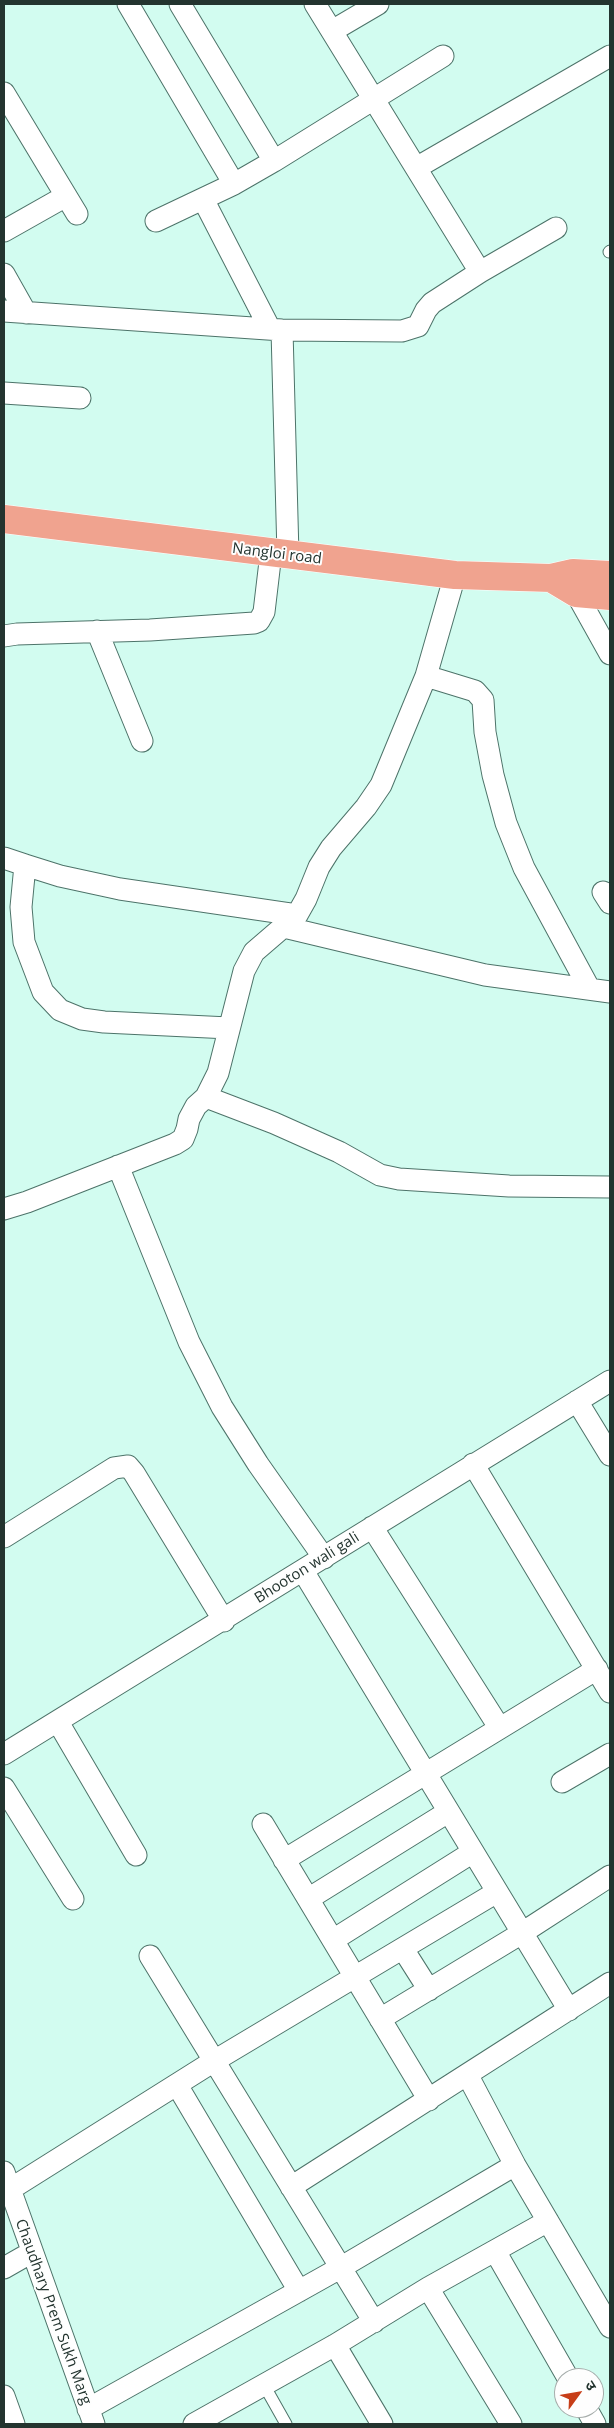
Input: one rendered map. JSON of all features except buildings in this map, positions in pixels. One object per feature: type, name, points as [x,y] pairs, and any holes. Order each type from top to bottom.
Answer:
[{"type":"main road","name":"Nangloi road","points":[[4,519],[454,574],[567,581]]},
{"type":"main road","points":[[567,581],[610,575]]},
{"type":"main road","points":[[567,581],[610,596]]},
{"type":"street","points":[[128,4],[234,184]]},
{"type":"street","points":[[180,4],[274,161]]},
{"type":"street","points":[[315,4],[480,272]]},
{"type":"street","points":[[332,31],[378,4]]},
{"type":"street","points":[[156,221],[234,184],[443,56]]},
{"type":"street","points":[[416,168],[610,56]]},
{"type":"street","points":[[6,102],[77,214]]},
{"type":"street","points":[[4,231],[66,196]]},
{"type":"street","points":[[4,636],[169,628],[259,621],[264,612],[280,554],[276,329],[203,198]]},
{"type":"street","points":[[4,311],[276,329],[412,330],[421,323],[426,310],[432,303],[480,272],[556,228]]},
{"type":"street","points":[[4,274],[26,313]]},
{"type":"street","points":[[4,393],[80,398]]},
{"type":"street","points":[[4,1208],[27,1202],[174,1144],[182,1139],[192,1113],[206,1097],[218,1074],[244,971],[254,952],[290,921],[306,900],[319,867],[331,848],[366,807],[381,785],[426,676],[454,574]]},
{"type":"street","points":[[567,581],[610,654]]},
{"type":"street","points":[[97,631],[142,741]]},
{"type":"street","points":[[426,676],[475,691],[483,700],[485,732],[493,775],[506,822],[524,868],[589,988]]},
{"type":"street","points":[[4,858],[60,876],[290,921],[485,975],[610,992]]},
{"type":"street","points":[[25,865],[21,907],[24,942],[43,992],[60,1010],[82,1019],[104,1022],[229,1028]]},
{"type":"street","points":[[206,1097],[274,1123],[340,1152],[380,1175],[510,1186],[610,1187]]},
{"type":"street","points":[[118,1166],[189,1342],[222,1407],[258,1464],[324,1558]]},
{"type":"street","name":"Bhooton wali gali","points":[[4,1754],[224,1621],[473,1464],[610,1381]]},
{"type":"street","points":[[577,1401],[610,1455]]},
{"type":"street","points":[[473,1464],[610,1692]]},
{"type":"street","points":[[4,1537],[114,1468],[128,1466],[224,1621]]},
{"type":"street","points":[[372,1527],[499,1727]]},
{"type":"street","points":[[302,1571],[569,2010]]},
{"type":"street","points":[[284,1860],[596,1669]]},
{"type":"street","points":[[58,1722],[136,1855]]},
{"type":"street","points":[[562,1782],[610,1754]]},
{"type":"street","points":[[4,1788],[73,1899]]},
{"type":"street","points":[[308,1899],[448,1812]]},
{"type":"street","points":[[263,1824],[429,2100]]},
{"type":"street","points":[[332,1940],[473,1852]]},
{"type":"street","points":[[380,2019],[522,1934],[610,1876]]},
{"type":"street","points":[[7,2181],[176,2085],[497,1892]]},
{"type":"street","points":[[404,1948],[429,1990]]},
{"type":"street","points":[[150,1956],[374,2322]]},
{"type":"street","points":[[291,2187],[468,2076],[610,1983]]},
{"type":"street","points":[[468,2076],[515,2165],[610,2327]]},
{"type":"street","points":[[176,2085],[299,2291]]},
{"type":"street","points":[[91,2417],[299,2291],[515,2165]]},
{"type":"street","name":"Chaudhary Prem Sukh Marg","points":[[7,2181],[91,2417]]},
{"type":"street","points":[[194,2424],[335,2346],[428,2288],[548,2221]]},
{"type":"street","points":[[495,2251],[562,2368]]},
{"type":"street","points":[[4,2268],[32,2252]]},
{"type":"street","points":[[428,2288],[511,2424]]},
{"type":"street","points":[[335,2346],[382,2424]]},
{"type":"street","points":[[4,2396],[14,2424]]},
{"type":"lane","points":[[264,2385],[286,2424]]}]
